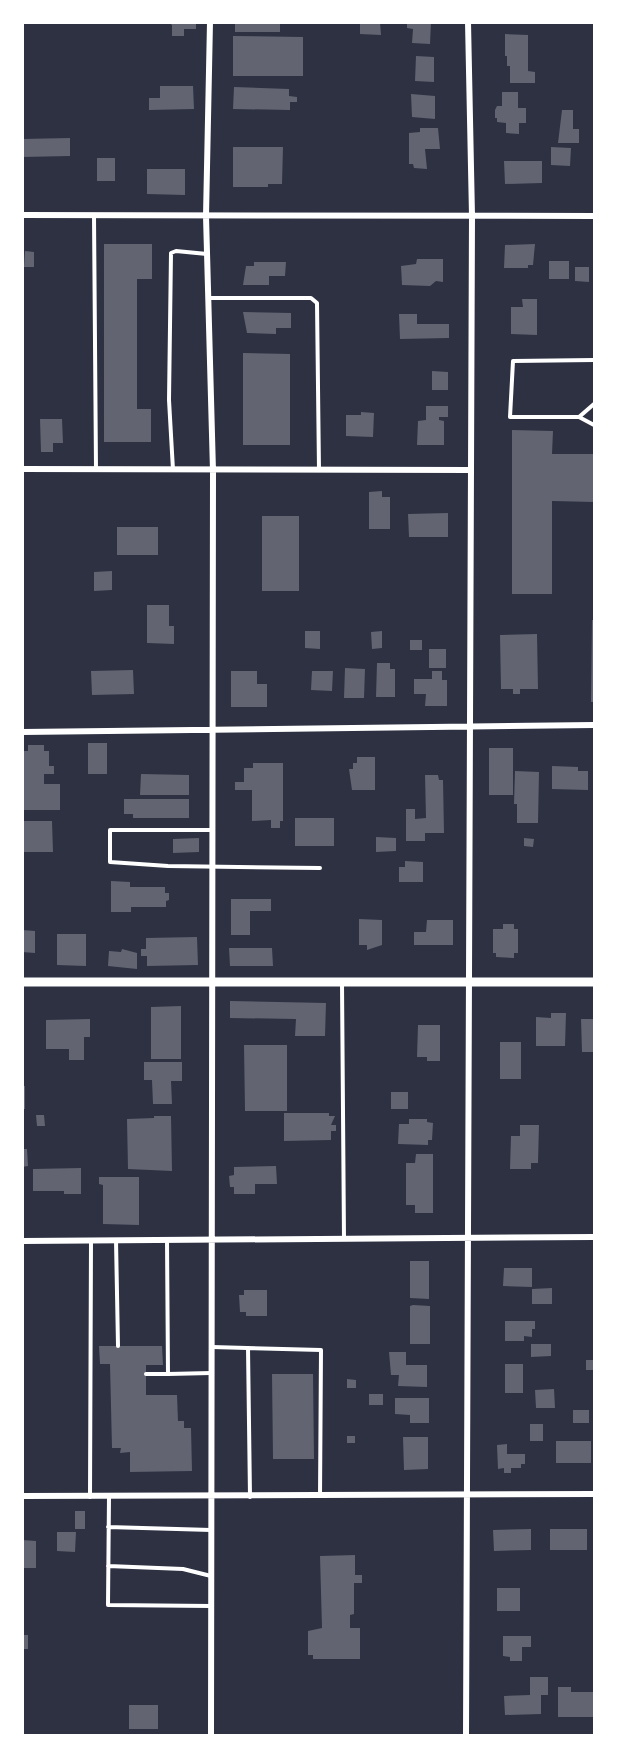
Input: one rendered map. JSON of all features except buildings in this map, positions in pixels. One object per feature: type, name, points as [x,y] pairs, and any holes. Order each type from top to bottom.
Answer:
[{"type":"street","points":[[210,22],[206,216],[213,471],[211,1736]]},
{"type":"street","points":[[466,1736],[466,1238],[470,982],[472,216],[468,22]]},
{"type":"street","points":[[22,216],[594,216]]},
{"type":"street","points":[[22,469],[471,470]]},
{"type":"street","points":[[22,732],[594,724]]},
{"type":"street","points":[[22,982],[594,982]]},
{"type":"street","points":[[22,1241],[594,1237]]},
{"type":"street","points":[[22,1496],[250,1498],[594,1494]]},
{"type":"lane","points":[[94,216],[96,470]]},
{"type":"lane","points":[[173,471],[169,400],[171,253],[176,251],[207,254]]},
{"type":"lane","points":[[208,298],[311,298],[317,303],[319,470]]},
{"type":"lane","points":[[594,360],[513,361],[510,417],[579,417],[594,425]]},
{"type":"lane","points":[[579,417],[594,404]]},
{"type":"lane","points":[[212,830],[110,830],[110,862],[320,868]]},
{"type":"lane","points":[[342,982],[344,1239]]},
{"type":"lane","points":[[167,1239],[168,1374]]},
{"type":"lane","points":[[90,1497],[91,1240]]},
{"type":"lane","points":[[116,1240],[118,1346]]},
{"type":"lane","points":[[212,1347],[321,1350],[320,1497]]},
{"type":"lane","points":[[248,1348],[250,1498]]},
{"type":"lane","points":[[146,1374],[211,1373]]},
{"type":"lane","points":[[108,1497],[108,1605],[211,1605]]},
{"type":"lane","points":[[108,1527],[212,1530]]},
{"type":"lane","points":[[108,1566],[183,1569],[211,1575]]}]
